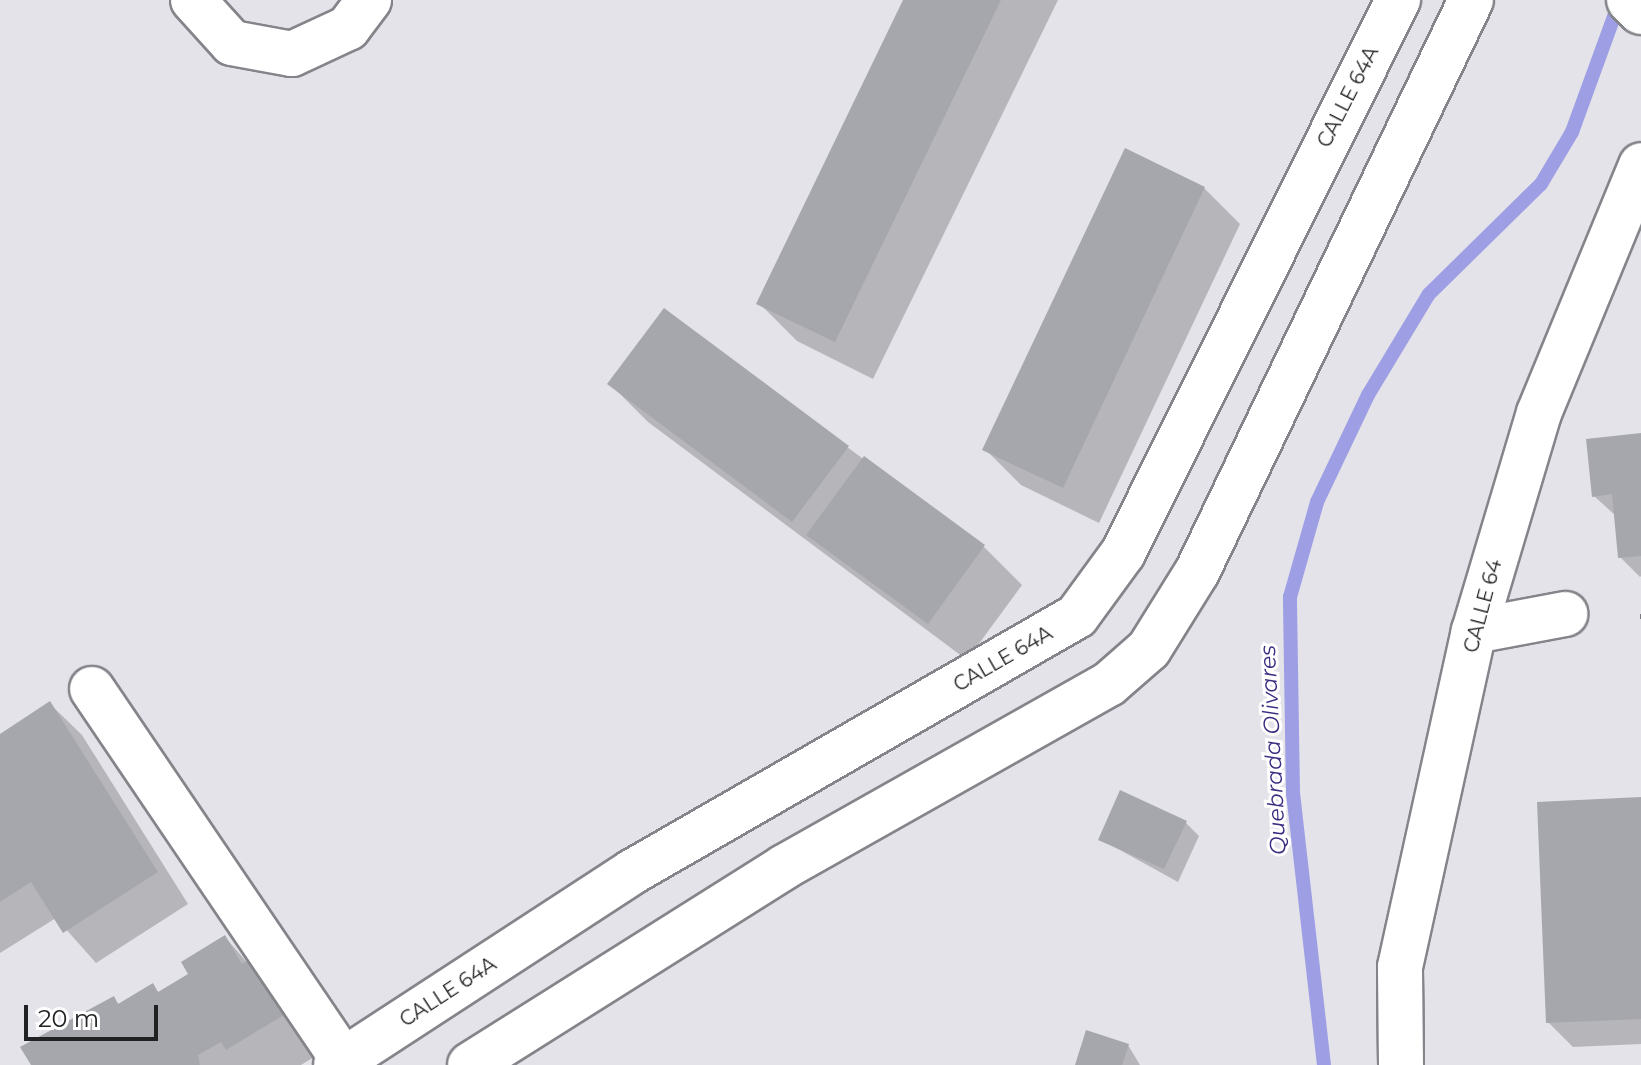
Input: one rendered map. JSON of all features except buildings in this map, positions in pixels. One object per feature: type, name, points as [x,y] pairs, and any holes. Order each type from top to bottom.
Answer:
[{"type":"street","points":[[191,7],[232,43],[292,54],[348,28],[369,0]]},
{"type":"street","name":"CALLE 64A","points":[[340,1062],[632,872],[1077,616],[1123,553],[1398,0]]},
{"type":"street","points":[[470,1065],[784,867],[1109,684],[1149,649],[1204,557],[1471,0]]},
{"type":"street","points":[[1629,0],[1641,12]]},
{"type":"street","name":"CALLE 64","points":[[1401,1065],[1400,967],[1474,631],[1539,413],[1641,165]]},
{"type":"street","points":[[1474,631],[1565,614]]},
{"type":"street","points":[[92,689],[340,1062]]},
{"type":"waterway","name":"Quebrada Olivares","points":[[1324,1065],[1293,794],[1290,597],[1317,502],[1368,395],[1429,294],[1541,184],[1572,132],[1620,0]]}]
